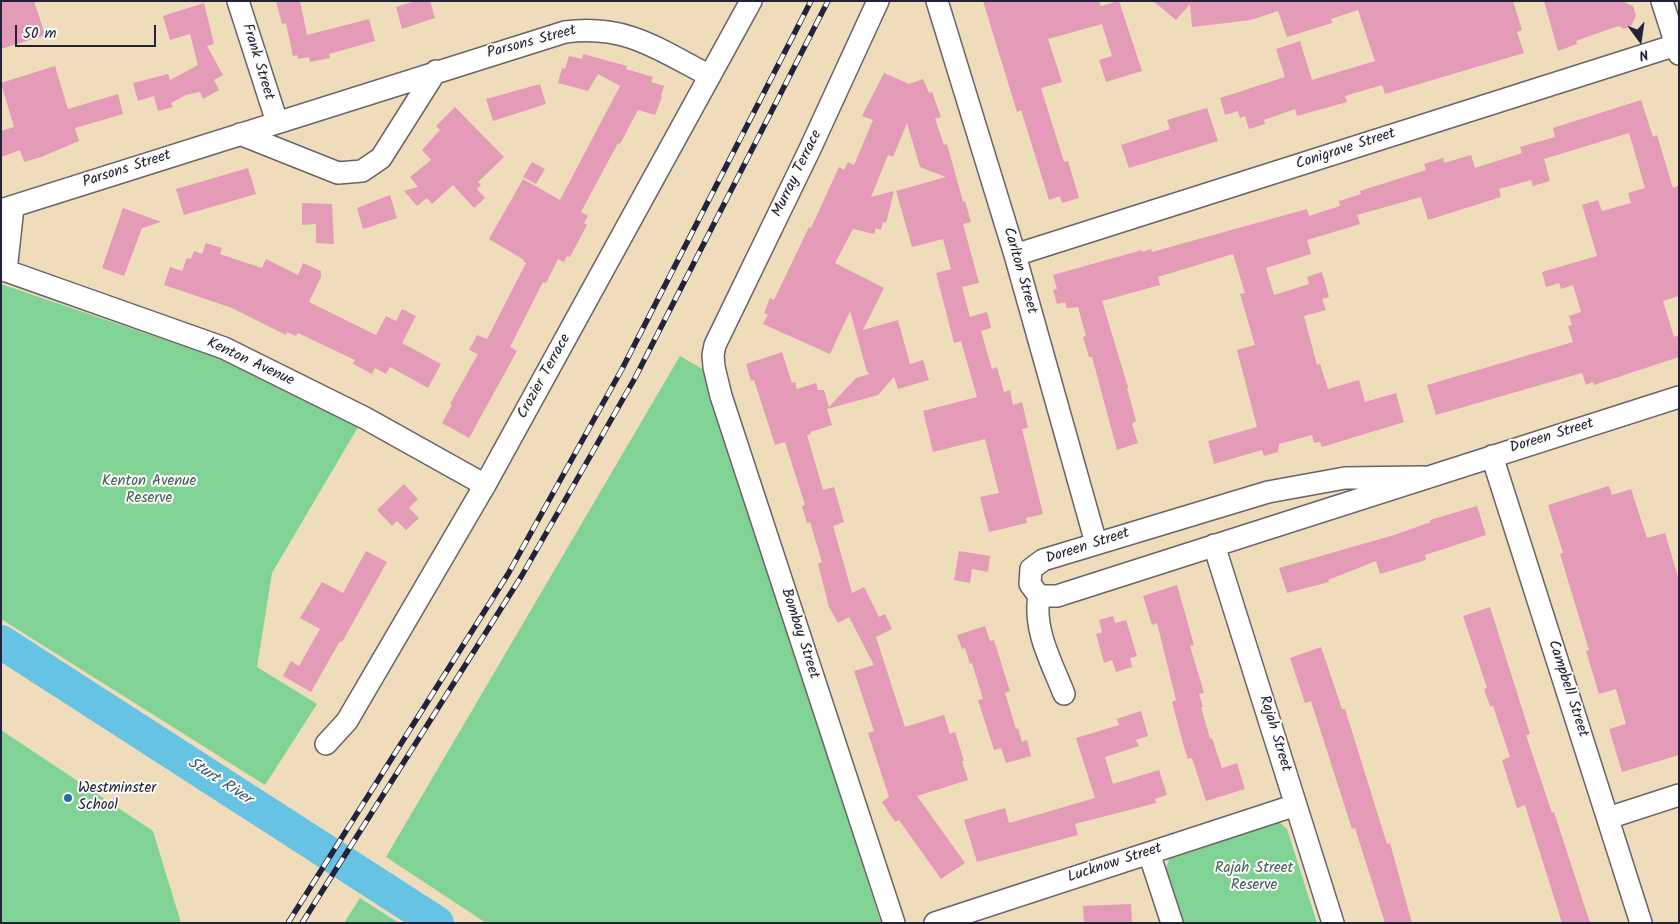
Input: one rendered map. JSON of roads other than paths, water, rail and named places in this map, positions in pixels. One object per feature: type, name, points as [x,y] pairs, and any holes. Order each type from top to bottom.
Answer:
[{"type":"street","name":"Frank Street","points":[[238,1],[277,122]]},
{"type":"street","name":"Crozier Terrace","points":[[326,744],[347,721],[486,485],[751,1]]},
{"type":"street","name":"Murray Terrace","points":[[715,345],[810,149],[878,1]]},
{"type":"street","name":"Carlton Street","points":[[937,1],[1015,255],[1096,543]]},
{"type":"street","points":[[1662,1],[1677,49]]},
{"type":"street","name":"Parsons Street","points":[[4,270],[7,209],[565,32],[585,29],[604,30],[631,36],[710,76]]},
{"type":"street","name":"Conigrave Street","points":[[1015,255],[1677,49]]},
{"type":"street","points":[[240,134],[338,172],[362,171],[381,158],[436,72]]},
{"type":"street","name":"Kenton Avenue","points":[[4,270],[224,348],[365,418],[486,485]]},
{"type":"street","name":"Bombay Street","points":[[715,345],[712,355],[721,396],[894,923]]},
{"type":"street","name":"Doreen Street","points":[[1424,477],[1346,478],[1268,492],[1042,560],[1031,569],[1030,584],[1039,596],[1057,596],[1424,477],[1679,397]]},
{"type":"street","name":"Campbell Street","points":[[1492,456],[1641,923]]},
{"type":"street","name":"Rajah Street","points":[[1214,545],[1333,923]]},
{"type":"street","points":[[1039,596],[1036,612],[1039,628],[1064,694]]},
{"type":"street","points":[[1608,818],[1679,795]]},
{"type":"street","name":"Lucknow Street","points":[[935,923],[1296,805]]},
{"type":"street","points":[[1149,853],[1172,923]]},
{"type":"waterway","name":"Sturt River","points":[[1,642],[437,923]]},
{"type":"railway","points":[[288,923],[508,574],[622,369],[811,1]]},
{"type":"railway","points":[[302,923],[521,577],[635,378],[828,1]]},
{"type":"place","name":"Westminster School","points":[[68,798]]},
{"type":"park label","name":"Kenton Avenue Reserve","points":[[149,490]]},
{"type":"park label","name":"Rajah Street Reserve","points":[[1254,878]]}]
